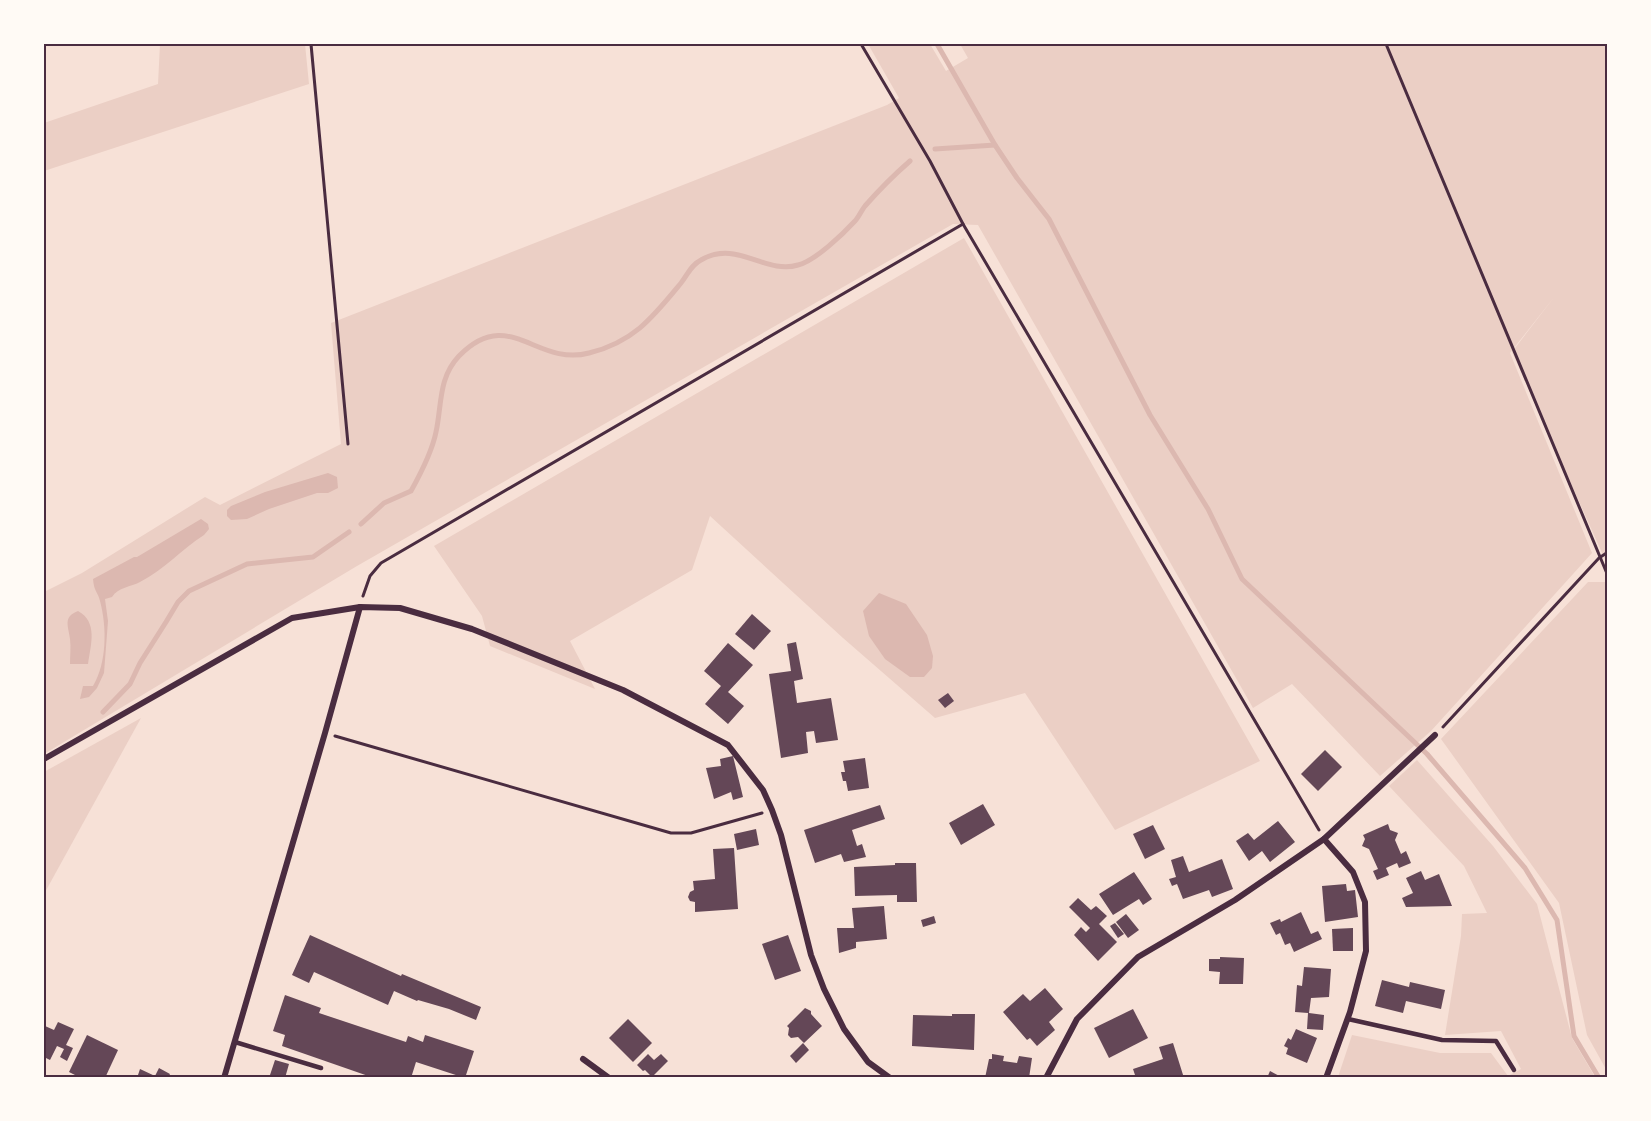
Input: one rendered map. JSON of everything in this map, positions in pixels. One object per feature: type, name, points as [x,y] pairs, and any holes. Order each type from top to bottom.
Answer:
[{"type":"street","points":[[224,1077],[360,607]]},
{"type":"street","points":[[44,759],[292,618],[360,607],[400,608],[472,629],[623,690],[728,745],[763,790],[772,810],[811,955],[824,989],[844,1029],[868,1062],[890,1077]]},
{"type":"street","points":[[1046,1077],[1077,1019],[1138,957],[1235,900],[1324,839],[1435,735]]},
{"type":"street","points":[[1324,839],[1353,872],[1365,902],[1366,951],[1348,1019],[1326,1077]]},
{"type":"street","points":[[583,1059],[609,1077]]},
{"type":"lane","points":[[1348,1019],[1434,1039],[1496,1041],[1514,1070]]},
{"type":"lane","points":[[235,1042],[321,1068]]},
{"type":"path","points":[[311,44],[348,444]]},
{"type":"path","points":[[861,44],[930,161],[963,224],[1324,839]]},
{"type":"path","points":[[1386,44],[1608,576]]},
{"type":"path","points":[[360,607],[370,576],[381,562],[963,224]]},
{"type":"path","points":[[1435,735],[1599,558],[1608,552]]},
{"type":"path","points":[[325,733],[671,833],[691,833],[772,810]]},
{"type":"shaded area","points":[[160,44],[305,44],[309,84],[44,171],[44,123],[158,84]]},
{"type":"shaded area","points":[[868,44],[930,44],[946,71],[968,58],[960,44],[1607,44],[1607,564],[1512,352],[1555,296],[1510,353],[1592,553],[1431,731],[1380,776],[1292,684],[1253,708],[978,225],[953,224],[357,566],[44,754],[44,592],[82,573],[205,497],[220,505],[341,444],[331,323],[887,105],[899,98]]},
{"type":"shaded area","points":[[964,238],[1260,761],[1115,830],[1025,693],[935,718],[843,638],[710,516],[692,570],[570,641],[595,689],[490,646],[482,616],[434,546]]},
{"type":"shaded area","points":[[328,473],[337,477],[338,488],[328,493],[317,493],[247,519],[231,520],[227,516],[227,510],[231,506],[265,492]]},
{"type":"shaded area","points":[[201,519],[208,524],[209,529],[204,535],[149,577],[105,599],[108,621],[104,673],[97,688],[89,697],[80,699],[83,686],[93,686],[98,677],[103,656],[104,622],[93,579],[137,557]]},
{"type":"shaded area","points":[[1588,582],[1605,582],[1608,586],[1607,1071],[1587,1035],[1559,903],[1441,739]]},
{"type":"shaded area","points":[[879,593],[906,604],[927,635],[933,656],[932,668],[924,677],[910,677],[885,659],[869,636],[863,611]]},
{"type":"shaded area","points":[[78,611],[91,627],[88,664],[70,664],[68,619]]},
{"type":"shaded area","points":[[141,718],[44,894],[44,772]]},
{"type":"shaded area","points":[[1417,760],[1493,846],[1537,904],[1572,1038],[1595,1077],[1338,1077],[1352,1035],[1440,1053],[1491,1053],[1508,1076],[1521,1069],[1501,1031],[1445,1035],[1461,936],[1462,914],[1487,913],[1464,866],[1389,786]]},
{"type":"building","points":[[752,614],[771,631],[754,650],[735,634]]},
{"type":"building","points":[[796,642],[803,679],[794,681],[797,703],[831,698],[838,740],[816,743],[814,731],[806,732],[808,753],[781,758],[769,674],[791,671],[787,644]]},
{"type":"building","points":[[728,643],[753,665],[728,692],[744,706],[728,724],[705,704],[721,686],[704,671]]},
{"type":"building","points":[[948,693],[954,701],[945,708],[938,700]]},
{"type":"building","points":[[1325,750],[1342,767],[1318,791],[1301,774]]},
{"type":"building","points":[[733,756],[743,797],[733,800],[731,792],[714,799],[706,768],[721,766],[720,759]]},
{"type":"building","points":[[865,758],[869,788],[848,791],[841,772],[845,772],[843,761]]},
{"type":"building","points":[[983,804],[995,825],[961,845],[949,823]]},
{"type":"building","points":[[880,805],[885,819],[852,830],[857,846],[862,844],[866,857],[844,862],[841,854],[815,863],[804,830]]},
{"type":"building","points":[[1278,821],[1295,842],[1270,862],[1262,851],[1249,861],[1236,841],[1248,833],[1254,840]]},
{"type":"building","points":[[1388,824],[1390,830],[1398,833],[1395,840],[1401,854],[1406,851],[1411,863],[1399,868],[1397,863],[1386,868],[1389,875],[1377,880],[1373,871],[1378,869],[1369,849],[1362,846],[1365,839],[1363,835]]},
{"type":"building","points":[[1153,825],[1165,849],[1145,859],[1133,834]]},
{"type":"building","points":[[756,829],[759,845],[737,850],[734,834]]},
{"type":"building","points":[[734,848],[738,909],[695,912],[695,902],[690,901],[688,897],[694,890],[693,881],[715,879],[713,849]]},
{"type":"building","points":[[1183,856],[1189,872],[1222,859],[1233,889],[1212,897],[1209,890],[1183,899],[1177,884],[1172,886],[1169,879],[1176,877],[1171,860]]},
{"type":"building","points":[[895,863],[916,863],[917,902],[897,902],[897,895],[855,896],[854,867],[895,865]]},
{"type":"building","points":[[1421,871],[1425,880],[1439,874],[1452,906],[1406,907],[1402,898],[1413,893],[1406,878]]},
{"type":"building","points":[[1134,872],[1152,899],[1143,905],[1139,899],[1113,915],[1099,894]]},
{"type":"building","points":[[1346,884],[1347,891],[1355,890],[1358,917],[1325,922],[1322,886]]},
{"type":"building","points":[[1078,898],[1091,910],[1096,906],[1107,916],[1099,924],[1117,942],[1098,961],[1074,935],[1081,927],[1086,932],[1090,928],[1069,907]]},
{"type":"building","points":[[884,906],[887,939],[856,942],[856,948],[839,953],[837,928],[854,928],[852,908]]},
{"type":"building","points":[[1301,912],[1311,934],[1318,931],[1322,939],[1294,952],[1290,943],[1285,945],[1280,933],[1276,935],[1270,923],[1280,919],[1281,922]]},
{"type":"building","points":[[1126,914],[1139,930],[1128,938],[1116,922]]},
{"type":"building","points":[[934,916],[936,923],[923,927],[921,920]]},
{"type":"building","points":[[1115,923],[1124,934],[1118,938],[1110,926]]},
{"type":"building","points":[[1353,928],[1353,951],[1333,951],[1332,929]]},
{"type":"building","points":[[310,935],[401,976],[402,974],[481,1007],[476,1020],[394,991],[388,1005],[314,972],[309,983],[292,975]]},
{"type":"building","points":[[788,935],[801,971],[775,980],[762,944]]},
{"type":"building","points":[[1220,957],[1244,958],[1243,984],[1219,984],[1220,972],[1209,971],[1209,959],[1220,959]]},
{"type":"building","points":[[1304,967],[1331,969],[1329,997],[1311,998],[1309,1013],[1324,1015],[1323,1030],[1307,1029],[1308,1013],[1295,1012],[1297,985],[1302,986]]},
{"type":"building","points":[[1382,980],[1409,987],[1410,982],[1445,990],[1441,1009],[1406,1001],[1403,1013],[1375,1006]]},
{"type":"building","points":[[1045,988],[1063,1009],[1049,1022],[1055,1030],[1037,1046],[1030,1038],[1027,1040],[1003,1012],[1023,994],[1030,1001]]},
{"type":"building","points":[[285,995],[321,1008],[319,1013],[406,1042],[408,1036],[423,1042],[425,1035],[474,1051],[465,1078],[416,1062],[411,1078],[374,1078],[282,1046],[285,1035],[273,1031]]},
{"type":"building","points":[[805,1008],[811,1011],[822,1026],[804,1043],[798,1037],[791,1038],[788,1035],[787,1026]]},
{"type":"building","points":[[1133,1009],[1148,1038],[1109,1058],[1094,1028]]},
{"type":"building","points":[[952,1014],[975,1014],[974,1050],[912,1046],[913,1015],[952,1016]]},
{"type":"building","points":[[628,1019],[652,1043],[633,1062],[609,1038]]},
{"type":"building","points":[[58,1022],[74,1029],[66,1045],[73,1048],[67,1061],[60,1057],[64,1049],[57,1046],[50,1060],[44,1057],[45,1026],[54,1030]]},
{"type":"building","points":[[1296,1029],[1317,1038],[1307,1063],[1286,1054],[1288,1048],[1284,1046],[1288,1038],[1291,1040]]},
{"type":"building","points":[[87,1035],[118,1050],[105,1078],[81,1078],[69,1072]]},
{"type":"building","points":[[803,1043],[809,1050],[796,1063],[790,1056]]},
{"type":"building","points":[[1173,1043],[1184,1078],[1136,1078],[1133,1069],[1163,1059],[1159,1047]]},
{"type":"building","points":[[648,1054],[654,1060],[661,1054],[668,1061],[652,1077],[637,1065]]},
{"type":"building","points":[[992,1054],[1004,1056],[1003,1061],[1017,1063],[1019,1056],[1032,1058],[1029,1078],[985,1078]]},
{"type":"building","points":[[275,1060],[289,1064],[285,1078],[270,1075]]},
{"type":"building","points":[[159,1068],[170,1074],[168,1078],[137,1078],[140,1069],[155,1076]]},
{"type":"building","points":[[1270,1071],[1283,1078],[1267,1078]]},
{"type":"waterway","points":[[937,44],[995,145],[1049,219],[1150,415],[1208,509],[1242,579],[1427,754],[1525,868],[1557,920],[1574,1036],[1599,1078]]},
{"type":"waterway","points":[[935,149],[995,145]]},
{"type":"waterway","points":[[361,524],[384,503],[411,491],[434,440],[447,373],[459,356],[477,342],[493,336],[508,336],[553,352],[570,355],[605,348],[631,335],[641,327],[661,307],[692,267],[701,260],[727,253],[786,267],[798,265],[812,258],[850,226],[870,200],[910,161]]},
{"type":"waterway","points":[[103,712],[130,684],[140,663],[178,602],[189,591],[247,564],[313,557],[349,532]]}]
